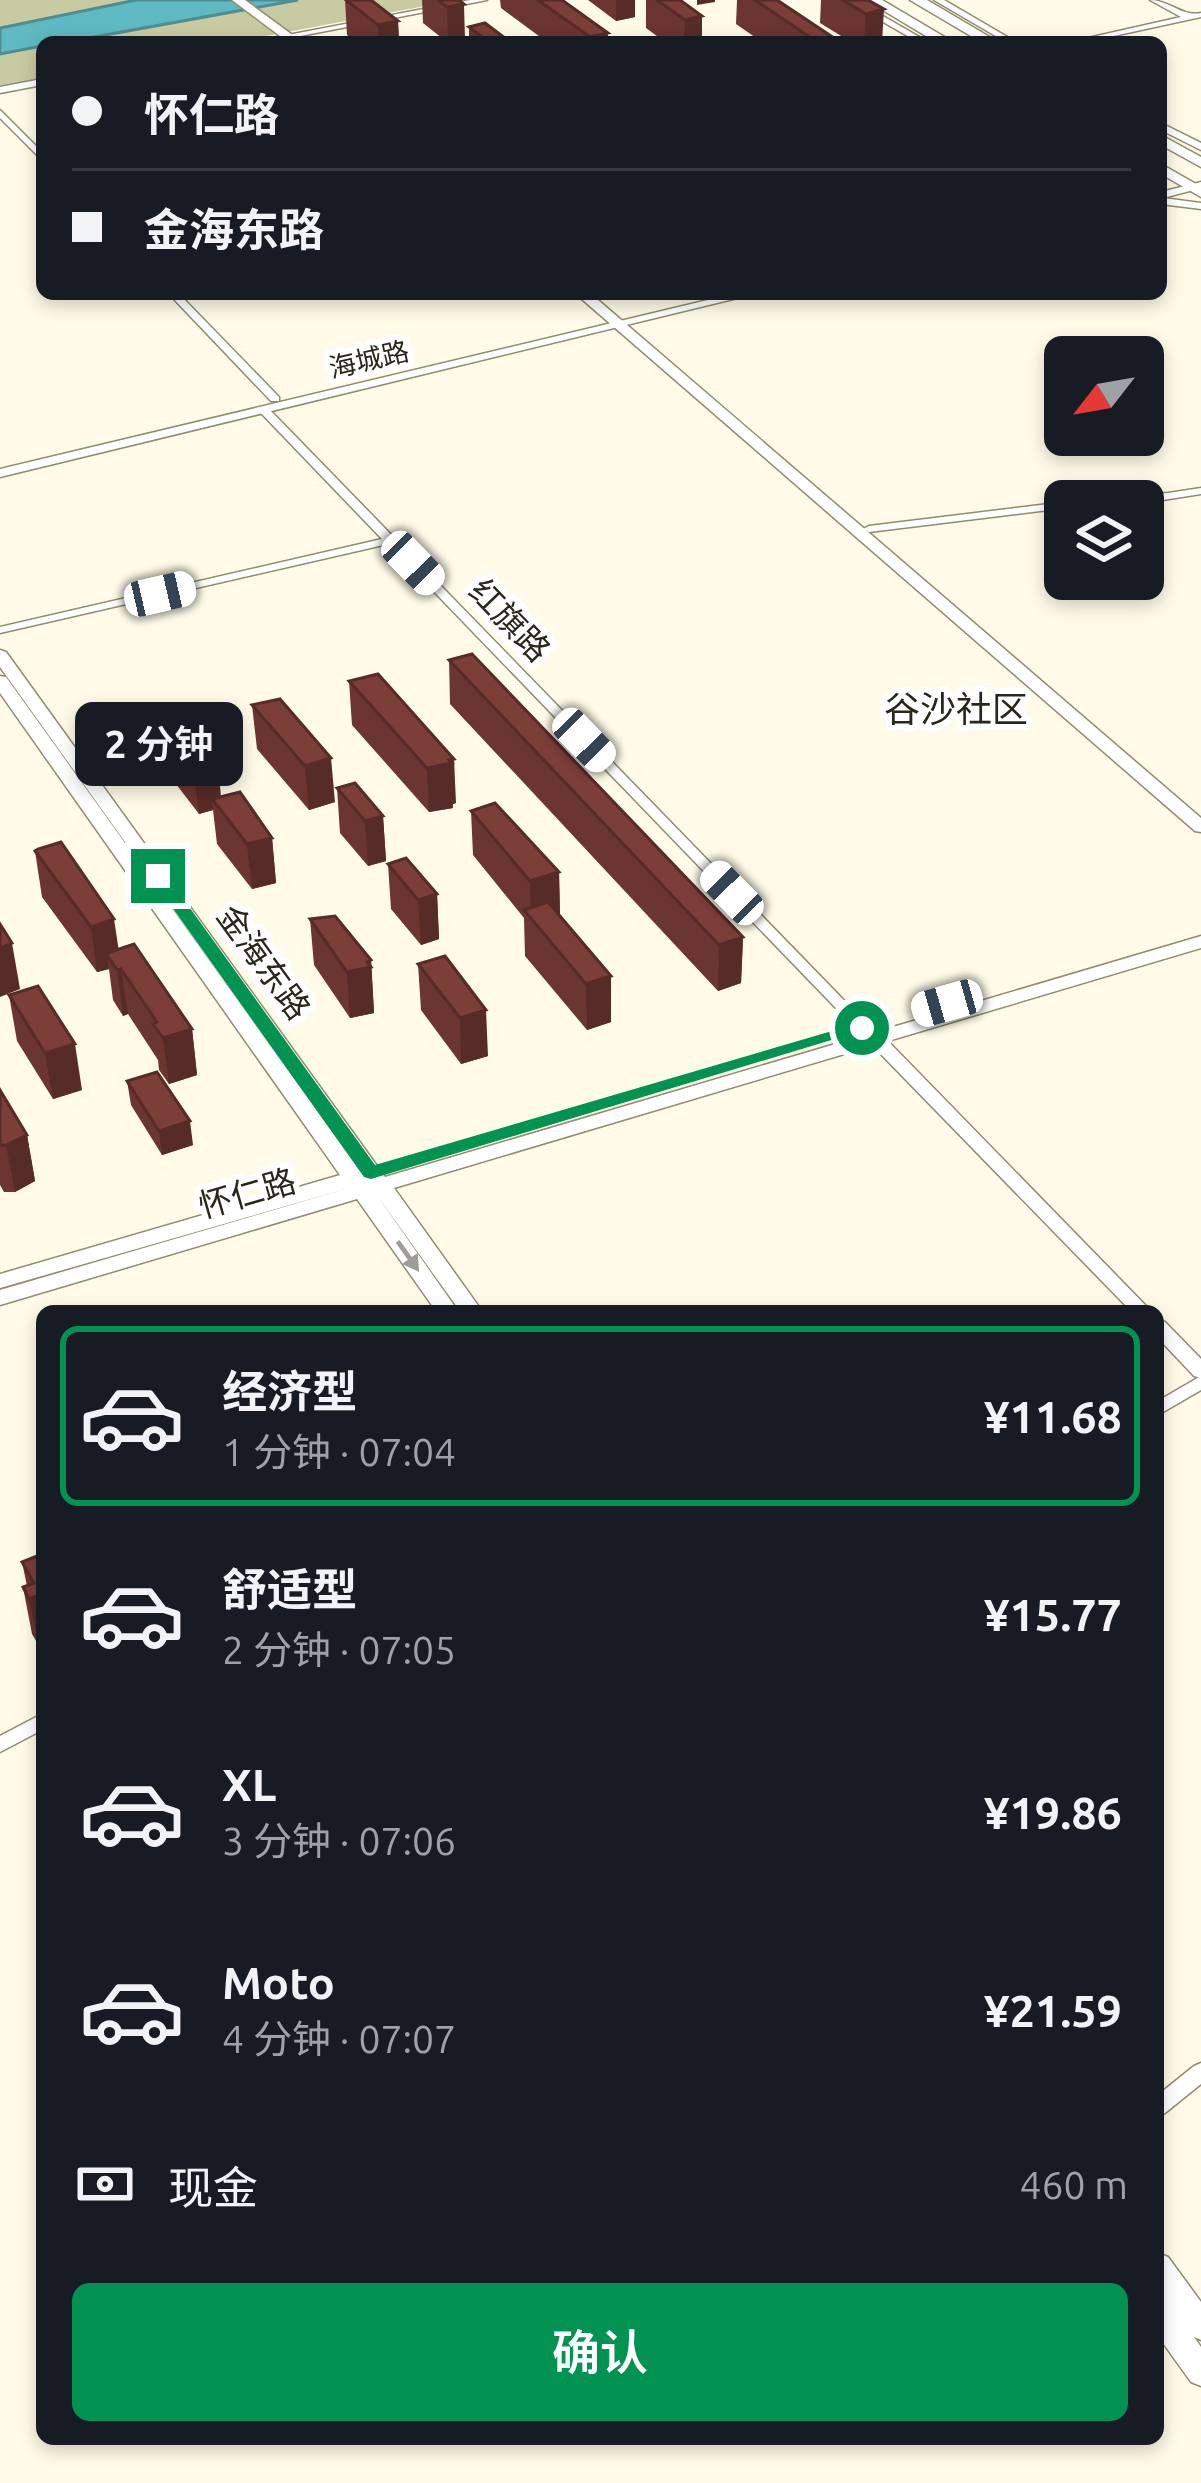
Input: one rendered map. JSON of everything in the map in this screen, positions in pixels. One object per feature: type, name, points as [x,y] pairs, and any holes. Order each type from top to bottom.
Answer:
[{"type":"main road","points":[[238,0],[258,7],[295,36]]},
{"type":"main road","points":[[873,0],[936,36]]},
{"type":"main road","points":[[917,0],[980,36]]},
{"type":"main road","points":[[1167,143],[1201,155]]},
{"type":"main road","points":[[1167,171],[1196,185]]},
{"type":"main road","points":[[591,300],[869,529],[1201,814]]},
{"type":"main road","points":[[603,300],[621,321],[1201,827]]},
{"type":"main road","name":"金海东路","points":[[0,655],[366,1181],[443,1305]]},
{"type":"main road","name":"金海东路","points":[[0,681],[366,1181],[466,1305]]},
{"type":"main road","name":"怀仁路","points":[[868,1033],[1201,928]]},
{"type":"main road","name":"怀仁路","points":[[0,1281],[1201,941]]},
{"type":"main road","name":"怀仁路","points":[[0,1298],[366,1181]]},
{"type":"main road","points":[[1164,2275],[1201,2326]]},
{"type":"main road","points":[[1164,2320],[1201,2372]]},
{"type":"street","points":[[308,36],[484,0]]},
{"type":"street","points":[[849,0],[913,36]]},
{"type":"street","points":[[938,0],[1001,36]]},
{"type":"street","points":[[1154,0],[1188,17]]},
{"type":"street","points":[[1101,36],[1201,15]]},
{"type":"street","points":[[0,90],[36,83]]},
{"type":"street","points":[[0,113],[36,151]]},
{"type":"street","points":[[1167,130],[1201,155]]},
{"type":"street","points":[[1167,196],[1201,206]]},
{"type":"street","name":"红旗路","points":[[179,300],[391,540],[1136,1305]]},
{"type":"street","name":"海城路","points":[[621,321],[696,300]]},
{"type":"street","name":"海城路","points":[[0,469],[720,300]]},
{"type":"street","points":[[1164,497],[1201,491]]},
{"type":"street","points":[[1164,496],[1171,496]]},
{"type":"street","points":[[869,529],[1044,508]]},
{"type":"street","points":[[0,630],[391,540]]},
{"type":"street","points":[[1164,1333],[1201,1371]]},
{"type":"street","points":[[1164,1405],[1201,1382]]},
{"type":"street","points":[[0,1745],[36,1724]]},
{"type":"street","points":[[1164,2102],[1201,2072]]},
{"type":"green space","points":[[0,0],[457,0],[266,36],[36,36],[36,79],[0,86]]},
{"type":"water","points":[[136,0],[298,0],[100,36],[36,36],[36,47],[0,54],[0,28]]},
{"type":"building","points":[[346,0],[371,0],[398,21],[378,25]]},
{"type":"building","points":[[438,0],[459,0],[464,4],[447,7]]},
{"type":"building","points":[[538,0],[562,0],[608,33],[589,36]]},
{"type":"building","points":[[657,0],[680,0],[702,16],[685,20]]},
{"type":"building","points":[[755,0],[777,0],[831,36],[808,36]]},
{"type":"building","points":[[843,0],[868,0],[884,9],[866,14]]},
{"type":"building","points":[[485,23],[502,36],[481,36],[469,27]]},
{"type":"building","points":[[472,654],[743,937],[719,945],[449,660]]},
{"type":"building","points":[[378,674],[454,759],[449,760],[452,763],[427,768],[349,681]]},
{"type":"building","points":[[280,699],[331,758],[305,766],[252,705]]},
{"type":"building","points":[[188,720],[218,764],[193,769],[161,727]]},
{"type":"building","points":[[355,783],[383,816],[365,821],[337,788]]},
{"type":"building","points":[[240,792],[272,838],[247,844],[212,799]]},
{"type":"building","points":[[495,803],[559,872],[530,881],[471,811]]},
{"type":"building","points":[[61,842],[114,919],[91,927],[35,851]]},
{"type":"building","points":[[406,858],[437,894],[418,900],[388,864]]},
{"type":"building","points":[[548,902],[611,976],[586,984],[524,910]]},
{"type":"building","points":[[335,916],[371,960],[367,962],[371,967],[347,972],[310,919]]},
{"type":"building","points":[[0,924],[12,943],[0,948]]},
{"type":"building","points":[[134,944],[192,1029],[163,1038],[153,1024],[157,1022],[107,955]]},
{"type":"building","points":[[445,956],[486,1010],[460,1018],[418,964]]},
{"type":"building","points":[[38,986],[75,1044],[45,1053],[9,995]]},
{"type":"building","points":[[157,1072],[190,1121],[159,1131],[127,1081]]},
{"type":"building","points":[[0,1090],[27,1135],[6,1145],[0,1145]]},
{"type":"building","points":[[36,1556],[36,1596],[29,1599],[23,1587],[34,1583],[22,1562]]},
{"type":"district","name":"谷沙社区","points":[[956,709]]},
{"type":"route","points":[[158,876],[371,1172],[862,1028]]}]
